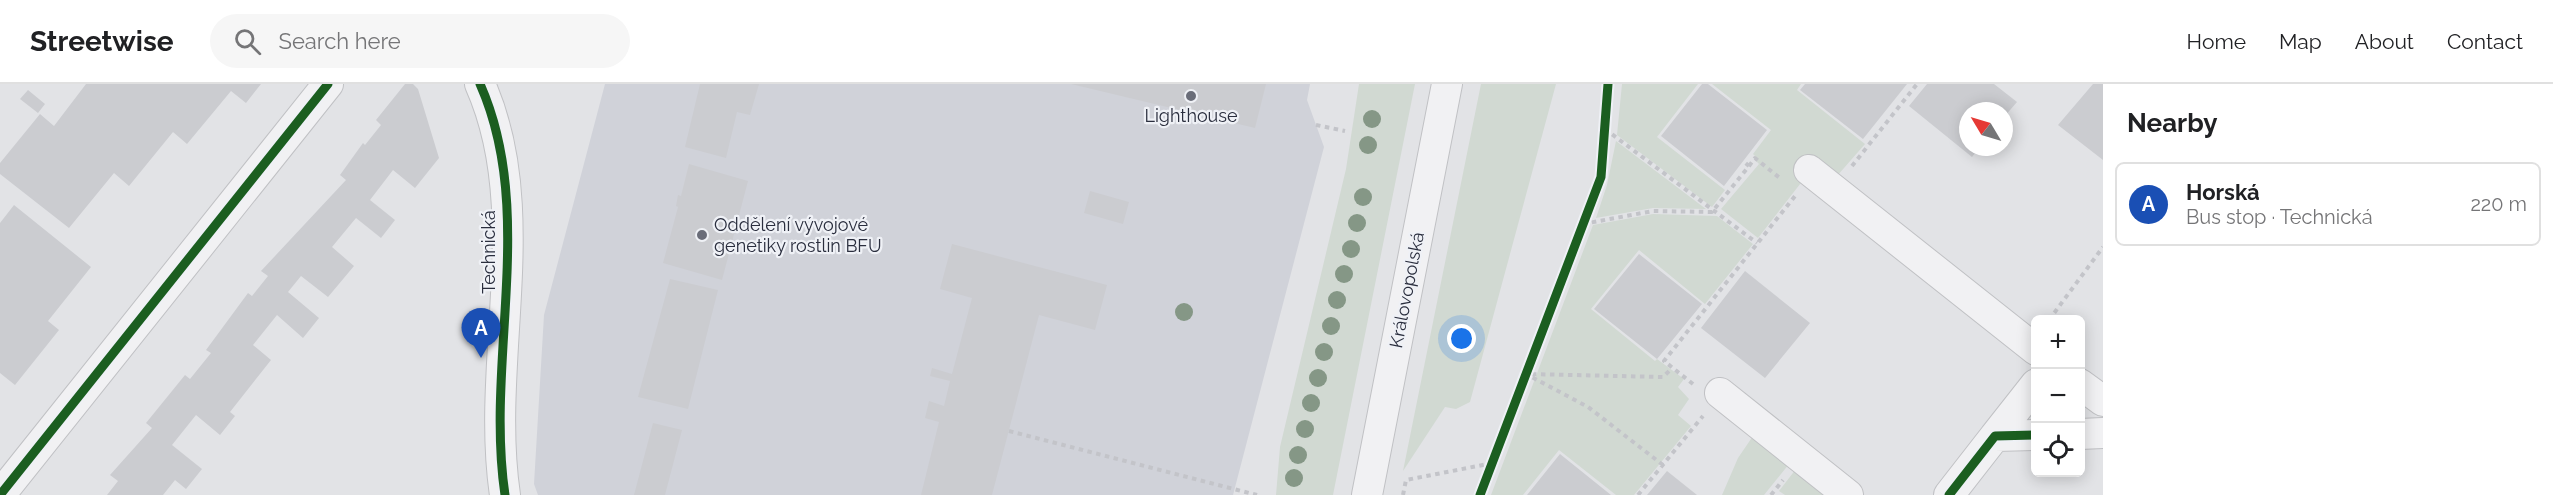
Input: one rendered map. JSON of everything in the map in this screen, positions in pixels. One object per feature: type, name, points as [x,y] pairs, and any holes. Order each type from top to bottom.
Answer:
[{"type":"street","points":[[0,495],[328,84]]},
{"type":"street","name":"Technická","points":[[480,84],[488,102],[500,156],[508,223],[498,407],[500,460],[506,495]]},
{"type":"street","name":"Královopolská","points":[[1367,495],[1447,84]]},
{"type":"street","points":[[1807,179],[2031,346]]},
{"type":"street","points":[[2085,388],[2103,401]]},
{"type":"street","points":[[1949,495],[2031,390]]},
{"type":"street","points":[[1714,402],[1848,495]]},
{"type":"street","points":[[2085,434],[2103,433]]},
{"type":"street","points":[[1995,436],[2031,435]]},
{"type":"path","points":[[1870,143],[1917,84]]},
{"type":"path","points":[[1604,141],[1605,118]]},
{"type":"path","points":[[1316,125],[1345,131]]},
{"type":"path","points":[[1605,129],[1757,243]]},
{"type":"path","points":[[1666,363],[1666,359],[1807,179],[1755,158],[1714,211]]},
{"type":"path","points":[[1743,161],[1749,165]]},
{"type":"path","points":[[1579,235],[1585,219],[1653,211],[1714,211]]},
{"type":"path","points":[[2053,315],[2103,247]]},
{"type":"path","points":[[1522,385],[1530,363]]},
{"type":"path","points":[[1526,374],[1664,377],[1672,368]]},
{"type":"path","points":[[1526,374],[1588,407],[1663,465]]},
{"type":"path","points":[[1638,495],[1714,402]]},
{"type":"path","points":[[1009,431],[1257,495]]},
{"type":"path","points":[[1488,474],[1497,452]]},
{"type":"path","points":[[1403,495],[1406,480],[1492,463]]},
{"type":"shaded area","points":[[605,84],[1310,84],[1307,100],[1324,147],[1233,495],[538,495],[534,484],[544,315]]},
{"type":"shaded area","points":[[1359,84],[1415,84],[1333,495],[1276,495],[1280,447],[1346,169]]},
{"type":"shaded area","points":[[1481,84],[1556,84],[1470,402],[1456,409],[1445,407],[1403,471]]},
{"type":"shaded area","points":[[1622,84],[1698,84],[1657,137],[1725,190],[1712,207],[1617,135]]},
{"type":"shaded area","points":[[1712,84],[1801,84],[1797,90],[1865,144],[1837,176],[1812,155],[1797,173],[1804,179],[1758,238],[1721,209],[1759,164],[1753,154],[1771,130]]},
{"type":"shaded area","points":[[1616,141],[1706,209],[1653,208],[1596,218],[1607,185]]},
{"type":"shaded area","points":[[1653,214],[1717,216],[1753,244],[1705,304],[1639,250],[1591,309],[1655,361],[1657,359],[1684,379],[1678,387],[1689,399],[1678,415],[1691,426],[1634,495],[1616,495],[1559,450],[1523,495],[1491,495],[1593,225]]},
{"type":"shaded area","points":[[1753,436],[1789,464],[1764,495],[1722,495],[1738,458]]},
{"type":"shaded area","points":[[1796,469],[1829,495],[1785,495],[1779,491]]},
{"type":"building","points":[[86,84],[261,84],[246,103],[231,91],[187,144],[173,132],[129,186],[114,173],[69,228],[0,174],[0,163],[40,114],[54,126]]},
{"type":"building","points":[[405,84],[413,84],[418,89],[439,158],[415,188],[393,170],[370,200],[395,220],[381,238],[356,218],[332,247],[354,266],[328,297],[301,276],[288,292],[319,318],[303,338],[277,315],[253,345],[271,360],[230,412],[235,416],[220,435],[196,415],[172,445],[202,469],[186,489],[175,480],[163,495],[107,495],[118,481],[110,475],[152,428],[146,423],[185,375],[190,379],[211,353],[206,350],[248,293],[252,296],[268,276],[261,271],[346,180],[340,175],[363,143],[365,145],[381,125],[376,120]]},
{"type":"building","points":[[700,84],[759,84],[750,115],[737,112],[726,158],[685,147]]},
{"type":"building","name":"Lighthouse","points":[[1071,84],[1266,84],[1255,128]]},
{"type":"building","points":[[1702,84],[1708,84],[1767,130],[1724,186],[1661,136]]},
{"type":"building","points":[[1805,84],[1907,84],[1863,139],[1800,90]]},
{"type":"building","points":[[1927,84],[1994,84],[2017,102],[2013,107],[2013,102],[1959,102],[1959,146],[1909,106]]},
{"type":"building","points":[[2093,84],[2103,84],[2103,160],[2058,125]]},
{"type":"building","points":[[28,90],[45,104],[38,113],[20,99]]},
{"type":"building","name":"Oddělení vývojové genetiky rostlin BFU","points":[[689,164],[748,181],[722,280],[663,263],[678,207],[676,206],[678,195],[681,196]]},
{"type":"building","points":[[1090,191],[1129,202],[1123,224],[1084,213]]},
{"type":"building","points":[[14,205],[91,267],[48,321],[59,330],[15,385],[0,373],[0,223]]},
{"type":"building","points":[[952,244],[1107,285],[1095,330],[1039,315],[992,495],[921,495],[939,422],[925,418],[929,401],[944,406],[950,381],[930,376],[932,368],[952,374],[972,298],[940,289]]},
{"type":"building","points":[[1639,254],[1702,304],[1657,359],[1594,309]]},
{"type":"building","points":[[1745,271],[1810,323],[1765,378],[1701,328]]},
{"type":"building","points":[[670,279],[718,290],[688,409],[638,397]]},
{"type":"building","points":[[653,423],[682,430],[665,495],[634,495]]},
{"type":"building","points":[[1560,454],[1611,495],[1527,495]]},
{"type":"building","points":[[1667,471],[1697,495],[1647,495]]},
{"type":"cycle path","points":[[0,495],[328,84]]},
{"type":"cycle path","points":[[480,84],[497,133],[505,183],[508,235],[501,392],[501,444],[505,495]]},
{"type":"cycle path","points":[[1480,495],[1601,177],[1608,84]]},
{"type":"cycle path","points":[[1949,495],[1995,436],[2031,435]]},
{"type":"place","name":"Lighthouse","points":[[1191,96]]},
{"type":"place","name":"Oddělení vývojové genetiky rostlin BFU","points":[[702,235]]},
{"type":"place","name":"Horská","points":[[481,358]]}]
